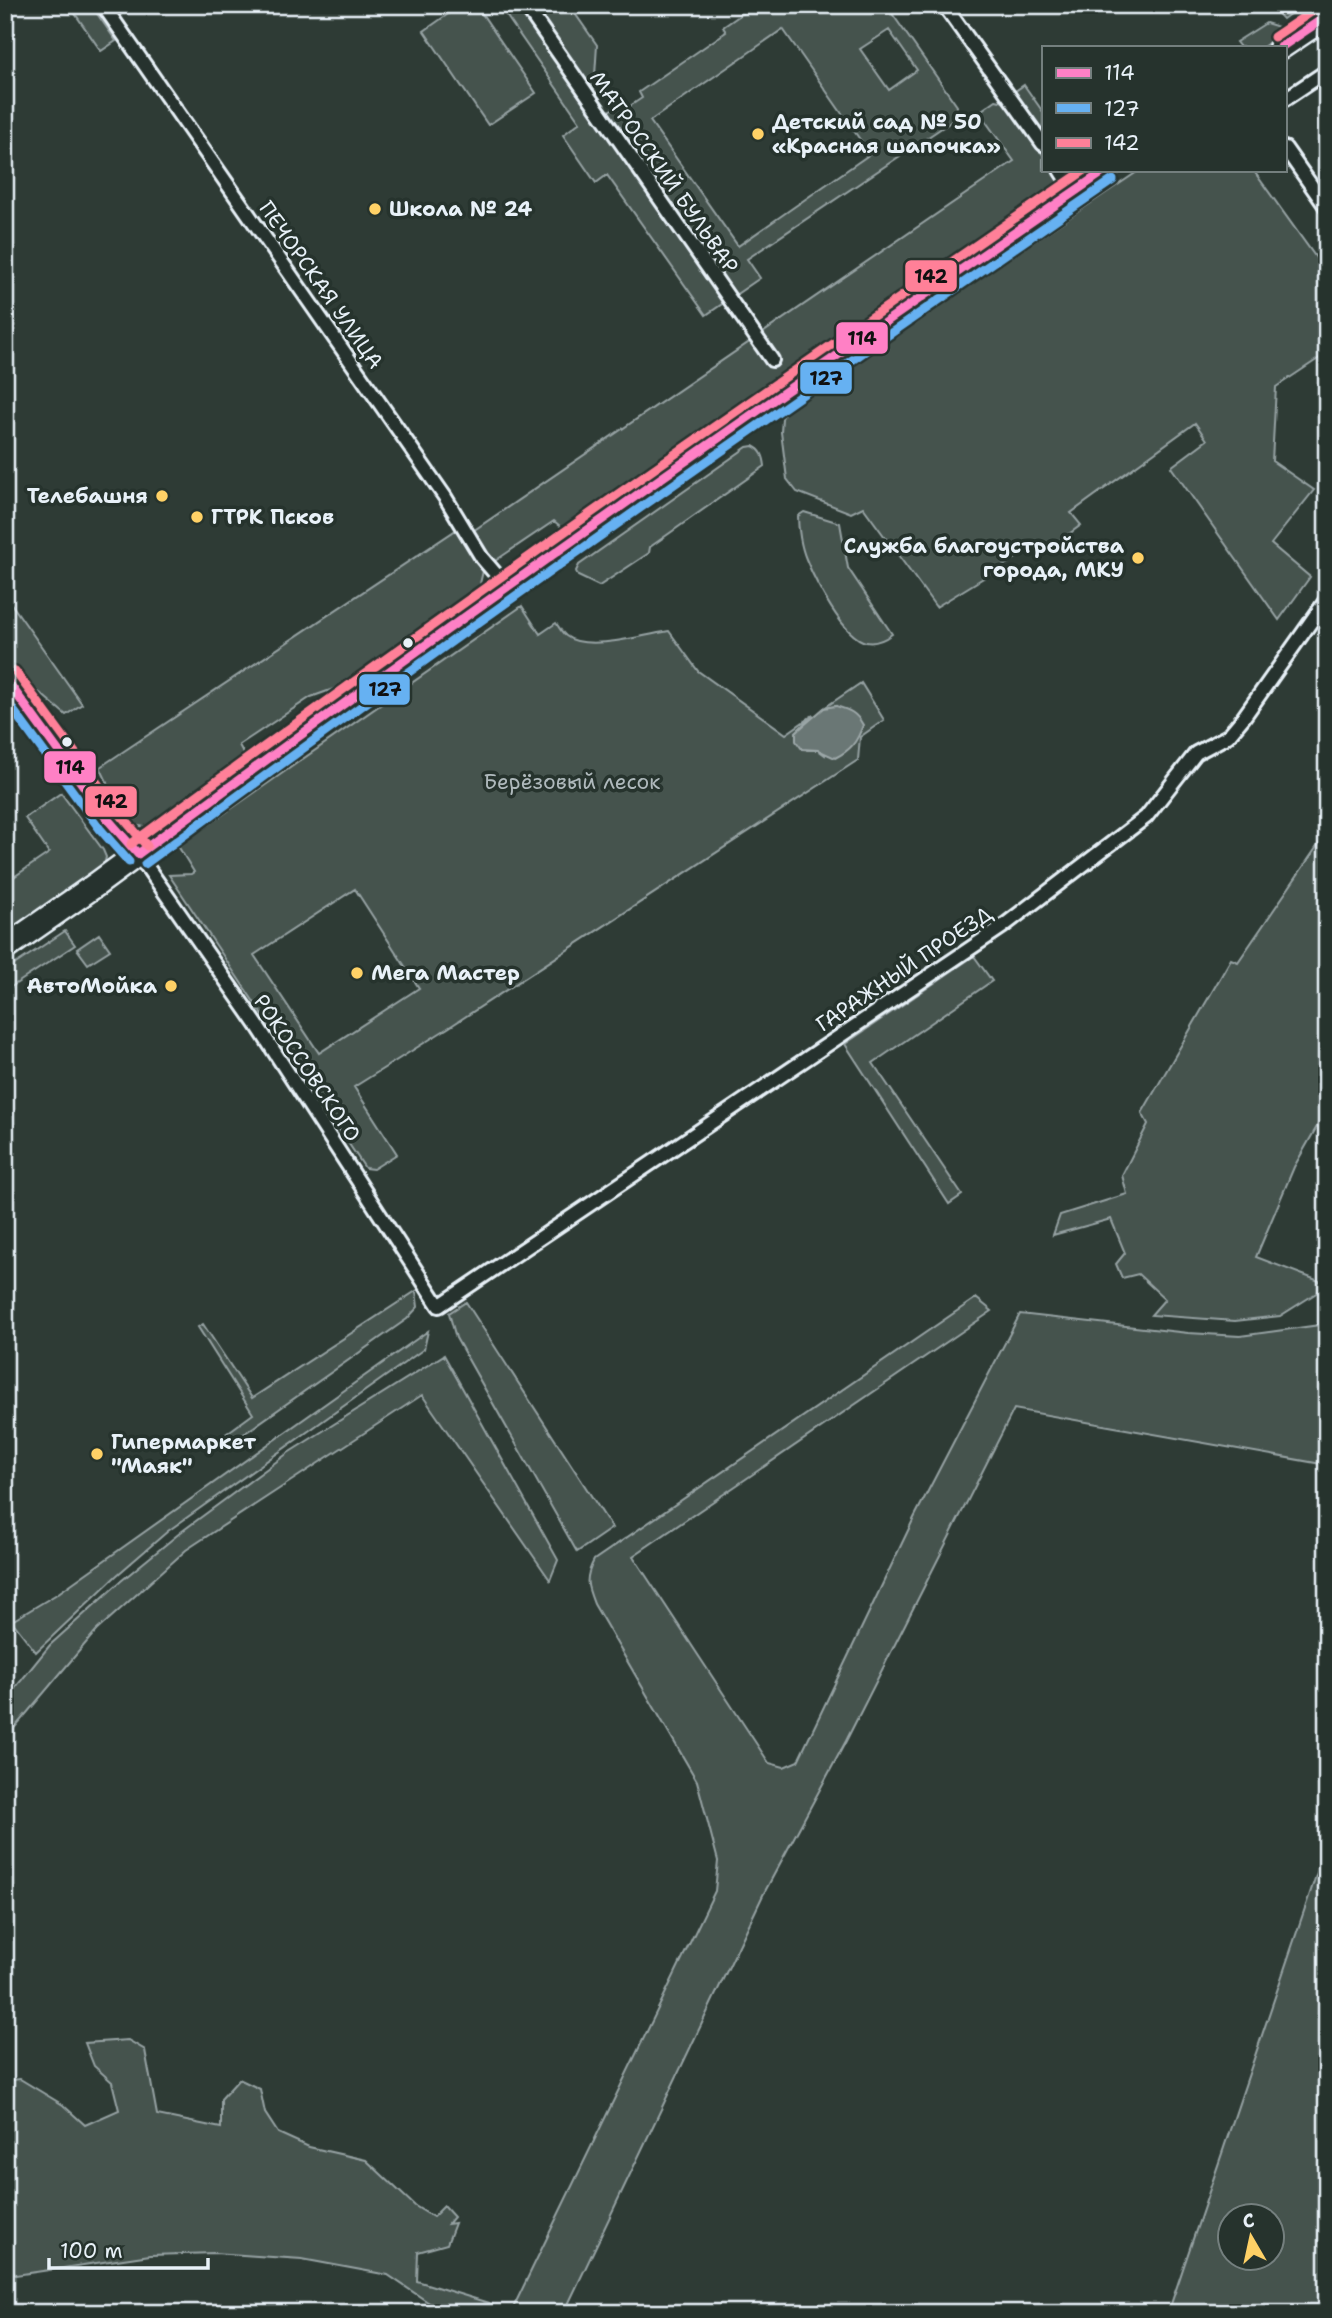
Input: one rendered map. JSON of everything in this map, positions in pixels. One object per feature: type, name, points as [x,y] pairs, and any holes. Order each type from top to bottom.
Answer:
[{"type":"highway","points":[[1282,46],[1327,16]]},
{"type":"highway","points":[[5,948],[138,854],[332,710],[760,408],[1103,172]]},
{"type":"main road","points":[[5,678],[110,822],[138,854]]},
{"type":"street","name":"ПЕЧОРСКАЯ УЛИЦА","points":[[103,5],[445,497],[482,558],[507,587]]},
{"type":"street","name":"МАТРОССКИЙ БУЛЬВАР","points":[[525,5],[772,360]]},
{"type":"street","points":[[944,5],[1042,143]]},
{"type":"street","points":[[1286,98],[1327,71]]},
{"type":"street","points":[[1286,149],[1325,200]]},
{"type":"street","points":[[1061,172],[1074,192]]},
{"type":"street","name":"ГАРАЖНЫЙ ПРОЕЗД","points":[[439,1306],[1002,928],[1146,817],[1196,753],[1228,736],[1327,598]]},
{"type":"street","name":"РОКОССОВСКОГО","points":[[138,854],[264,1037],[439,1306]]},
{"type":"green space","points":[[69,5],[91,5],[116,41],[101,51]]},
{"type":"green space","points":[[461,5],[476,5],[536,93],[488,125],[424,31]]},
{"type":"green space","points":[[499,5],[569,5],[597,45],[594,91],[609,111],[619,104],[624,110],[642,98],[639,92],[726,32],[723,27],[755,5],[886,5],[957,106],[955,119],[747,259],[760,278],[706,315],[607,175],[596,183],[563,135],[580,122]],"holes":[[[783,29],[870,154],[738,246],[650,121]],[[889,30],[917,70],[889,90],[860,49]]]},
{"type":"green space","points":[[1270,5],[1302,5],[1283,19]]},
{"type":"green space","points":[[1266,23],[1279,27],[1282,33],[1264,46],[1239,46],[1236,42]]},
{"type":"green space","points":[[1024,85],[1042,111],[1042,138],[1008,96]]},
{"type":"green space","points":[[996,100],[1004,102],[1042,154],[1042,172],[1055,172],[1059,179],[1057,190],[566,531],[554,521],[492,563],[470,533],[1014,161],[979,112]]},
{"type":"green space","points":[[1137,172],[1254,172],[1327,273],[1327,353],[1276,387],[1272,461],[1314,490],[1271,544],[1310,577],[1279,620],[1171,467],[1207,440],[1195,423],[1071,513],[1081,525],[1054,545],[1039,544],[936,607],[863,507],[851,513],[797,492],[787,479],[781,432],[782,418],[789,407]]},
{"type":"green space","points":[[753,446],[762,454],[765,466],[650,547],[649,553],[599,586],[578,576],[576,571],[579,565],[747,447]]},
{"type":"green space","points":[[804,512],[840,523],[848,568],[892,634],[877,642],[866,642],[857,638],[839,619],[823,594],[804,554],[798,516]]},
{"type":"green space","points":[[456,530],[483,571],[478,592],[336,688],[311,697],[239,745],[247,760],[164,819],[145,827],[134,825],[100,767]]},
{"type":"green space","points":[[5,595],[82,704],[66,715],[27,682],[5,652]]},
{"type":"green space","name":"Берёзовый лесок","points":[[522,606],[540,634],[556,623],[565,635],[575,641],[601,643],[669,631],[698,671],[786,734],[813,715],[796,732],[807,750],[818,750],[825,755],[836,706],[824,708],[861,683],[884,720],[860,737],[858,760],[354,1087],[397,1154],[373,1169],[365,1168],[169,875],[194,872],[178,846]],"holes":[[[355,889],[419,988],[319,1053],[254,955]]]},
{"type":"green space","points":[[61,793],[103,850],[106,857],[104,866],[5,935],[5,883],[49,853],[25,818]]},
{"type":"green space","points":[[1327,832],[1327,1109],[1294,1167],[1256,1257],[1327,1284],[1327,1294],[1318,1292],[1280,1316],[1235,1321],[1151,1315],[1165,1299],[1138,1274],[1122,1278],[1116,1264],[1125,1253],[1111,1219],[1053,1235],[1060,1215],[1127,1194],[1122,1175],[1148,1124],[1142,1113],[1231,959],[1238,962]]},
{"type":"green space","points":[[65,931],[75,945],[5,991],[5,971]]},
{"type":"green space","points":[[99,934],[110,950],[88,964],[77,949]]},
{"type":"green space","points":[[974,956],[992,981],[873,1063],[962,1195],[949,1204],[845,1044]]},
{"type":"green space","points":[[416,1291],[418,1307],[407,1319],[228,1445],[223,1436],[253,1414],[198,1327],[203,1324],[252,1398]]},
{"type":"green space","points":[[976,1298],[992,1311],[633,1556],[769,1763],[784,1767],[798,1761],[914,1518],[1020,1314],[1188,1333],[1240,1336],[1327,1324],[1327,1465],[1014,1409],[846,1741],[763,1895],[564,2313],[513,2313],[514,2306],[715,1891],[718,1861],[697,1781],[594,1604],[588,1582],[594,1560]]},
{"type":"green space","points":[[466,1302],[612,1528],[577,1552],[456,1338],[449,1313]]},
{"type":"green space","points":[[428,1331],[424,1349],[168,1531],[36,1652],[12,1621],[57,1594]]},
{"type":"green space","points":[[444,1355],[558,1560],[550,1580],[422,1395],[186,1550],[96,1631],[5,1739],[7,1698],[50,1645],[121,1581],[181,1532],[288,1453]]},
{"type":"green space","points":[[1327,1843],[1327,2313],[1168,2313]]},
{"type":"green space","points":[[128,2040],[145,2050],[157,2115],[221,2128],[221,2099],[239,2079],[260,2089],[265,2113],[278,2133],[309,2147],[366,2160],[415,2206],[433,2217],[444,2206],[454,2217],[448,2224],[455,2223],[447,2244],[418,2252],[417,2281],[492,2304],[493,2313],[444,2313],[388,2275],[302,2259],[215,2253],[150,2255],[16,2275],[5,2260],[5,2081],[20,2079],[63,2105],[85,2125],[119,2110],[112,2082],[94,2066],[85,2043]]},
{"type":"shaded area","points":[[836,706],[852,712],[863,725],[853,745],[835,758],[818,750],[802,749],[796,741],[796,732],[824,708]]},
{"type":"transit line","name":"142","points":[[1274,37],[1320,6]]},
{"type":"transit line","name":"114","points":[[1282,46],[1327,16]]},
{"type":"transit line","name":"142","points":[[131,844],[605,503],[1082,172]]},
{"type":"transit line","name":"114","points":[[138,854],[619,508],[1103,172]]},
{"type":"transit line","name":"127","points":[[145,864],[626,518],[1113,180]]},
{"type":"transit line","name":"142","points":[[15,671],[120,814],[147,846]]},
{"type":"transit line","name":"114","points":[[5,678],[110,822],[138,854]]},
{"type":"transit line","name":"127","points":[[5,699],[100,829],[129,862]]},
{"type":"place","name":"Детский сад № 50 «Красная шапочка»","points":[[758,134]]},
{"type":"place","name":"Школа № 24","points":[[375,209]]},
{"type":"place","name":"Телебашня","points":[[162,496]]},
{"type":"place","name":"ГТРК Псков","points":[[197,517]]},
{"type":"place","name":"Служба благоустройства города, МКУ","points":[[1138,558]]},
{"type":"place","name":"Мега Мастер","points":[[357,973]]},
{"type":"place","name":"АвтоМойка","points":[[171,986]]},
{"type":"place","name":"Гипермаркет \"Маяк\"","points":[[97,1454]]}]
